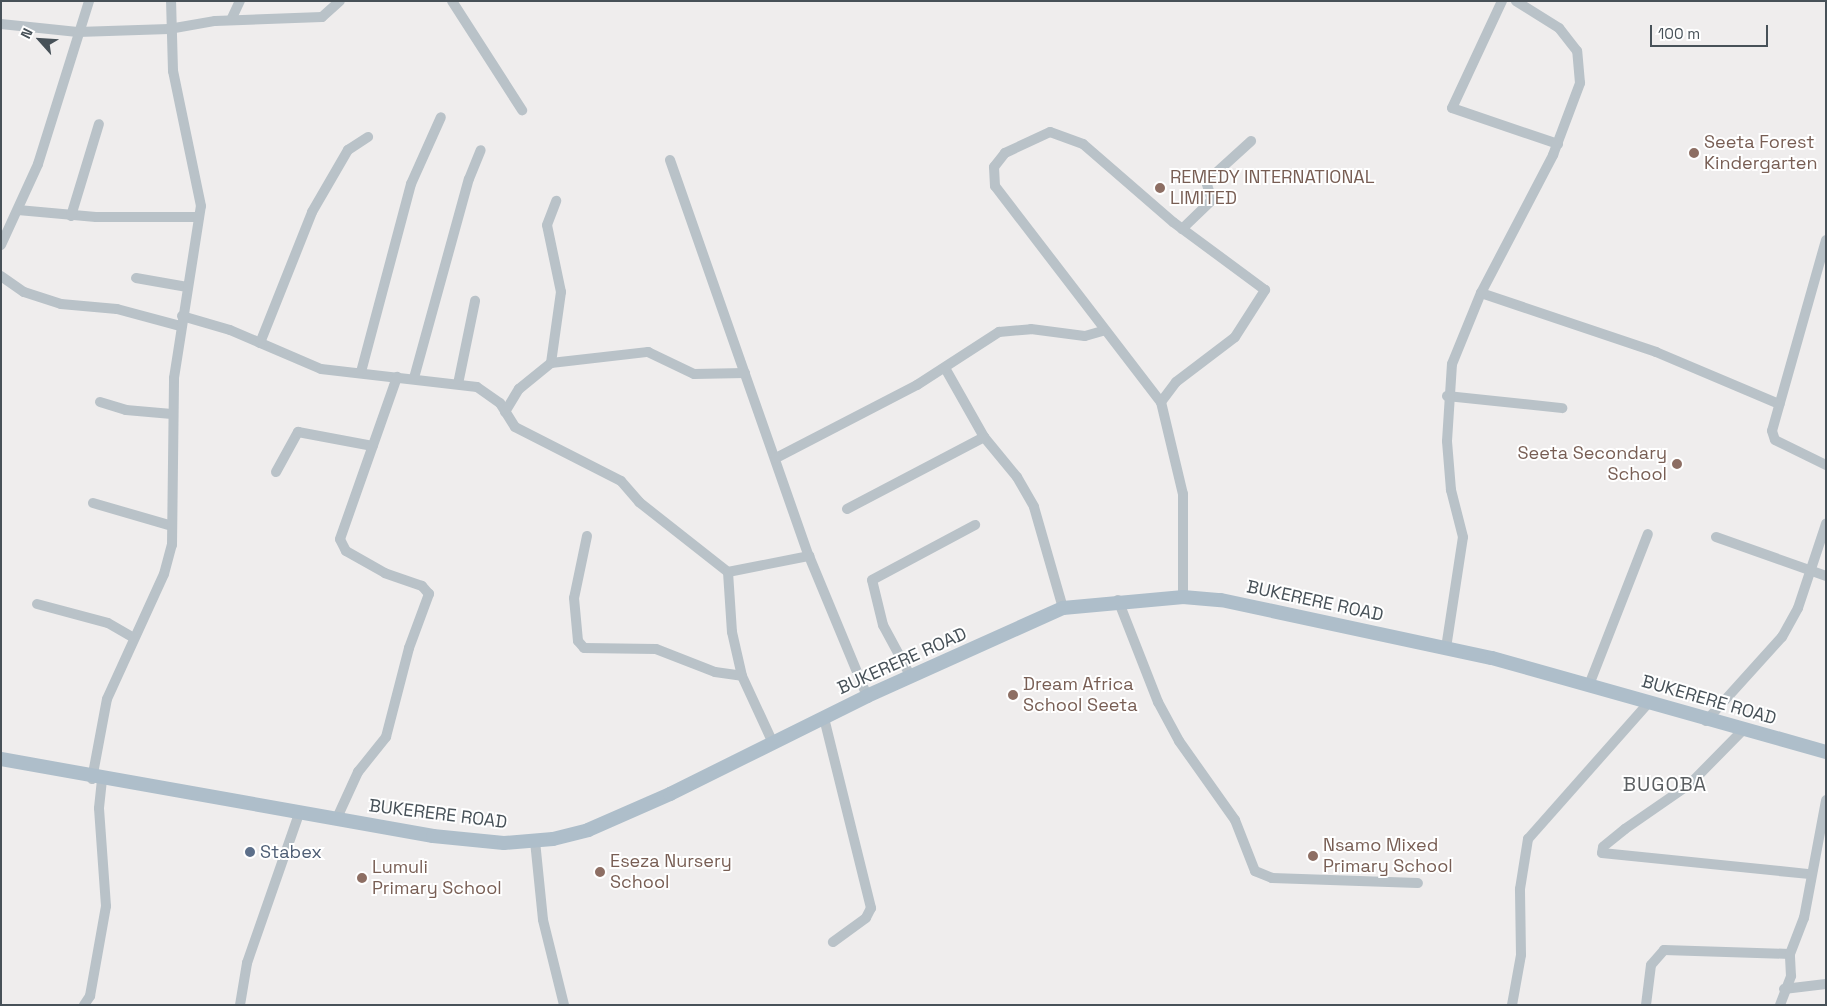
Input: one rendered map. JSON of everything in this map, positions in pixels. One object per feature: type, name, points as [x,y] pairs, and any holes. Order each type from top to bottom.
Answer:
[{"type":"main road","name":"BUKERERE ROAD","points":[[1,759],[97,779],[299,814],[472,841],[535,841],[588,830],[620,816],[867,696],[911,678],[1064,608],[1118,600],[1183,597],[1221,600],[1446,648],[1590,685],[1706,721],[1826,752]]},
{"type":"street","points":[[1,245],[38,164],[89,1]]},
{"type":"street","points":[[84,1005],[90,996],[106,906],[97,779],[107,699],[132,637],[164,574],[172,526],[172,414],[181,321],[199,216],[199,183],[179,101],[169,29],[171,1]]},
{"type":"street","points":[[231,20],[240,1]]},
{"type":"street","points":[[1,24],[78,32],[169,29],[231,20],[251,23],[292,16],[322,17],[340,1]]},
{"type":"street","points":[[452,1],[522,110]]},
{"type":"street","points":[[1502,1],[1452,108],[1558,144]]},
{"type":"street","points":[[1446,648],[1464,537],[1450,478],[1447,396],[1460,337],[1558,144],[1580,83],[1581,66],[1577,51],[1559,28],[1516,1]]},
{"type":"street","points":[[361,372],[411,184],[440,117]]},
{"type":"street","points":[[71,216],[99,124]]},
{"type":"street","points":[[1161,402],[1176,382],[1235,337],[1266,293],[1182,229],[1093,152],[1060,134],[1040,136],[998,160],[995,186],[1102,331],[1161,402],[1183,494],[1183,597]]},
{"type":"street","points":[[260,343],[312,212],[343,156],[368,137]]},
{"type":"street","points":[[1182,229],[1212,200],[1206,182],[1251,141]]},
{"type":"street","points":[[414,378],[468,179],[481,150]]},
{"type":"street","points":[[670,160],[809,556],[867,696]]},
{"type":"street","points":[[551,362],[562,292],[547,225],[556,202]]},
{"type":"street","points":[[18,210],[71,216],[199,216]]},
{"type":"street","points":[[1826,240],[1779,404],[1774,438],[1826,465]]},
{"type":"street","points":[[1,276],[24,292],[61,304],[117,308],[181,321],[260,343],[307,366],[478,387],[505,412],[515,427],[621,481],[639,502],[728,572],[732,632],[742,676],[772,741]]},
{"type":"street","points":[[136,278],[187,287]]},
{"type":"street","points":[[1481,293],[1656,352],[1779,404]]},
{"type":"street","points":[[458,384],[475,301]]},
{"type":"street","points":[[776,458],[945,368],[999,332],[1031,328],[1085,336],[1102,331]]},
{"type":"street","points":[[505,412],[519,389],[551,362],[648,352],[694,374],[745,373]]},
{"type":"street","points":[[945,368],[984,437],[1017,477],[1034,507],[1064,608]]},
{"type":"street","points":[[336,820],[358,772],[386,737],[409,648],[429,594],[422,586],[385,573],[342,545],[397,377]]},
{"type":"street","points":[[1447,396],[1562,408]]},
{"type":"street","points":[[100,402],[126,410],[172,414]]},
{"type":"street","points":[[276,472],[298,432],[373,446]]},
{"type":"street","points":[[847,509],[984,437]]},
{"type":"street","points":[[93,503],[172,526]]},
{"type":"street","points":[[1706,721],[1782,637],[1811,570],[1826,524]]},
{"type":"street","points":[[911,678],[882,625],[872,580],[975,525]]},
{"type":"street","points":[[1590,685],[1648,534]]},
{"type":"street","points":[[587,536],[574,598],[578,641],[584,648],[656,649],[715,672],[742,676]]},
{"type":"street","points":[[1716,537],[1826,576]]},
{"type":"street","points":[[728,572],[809,556]]},
{"type":"street","points":[[1118,600],[1158,702],[1179,742],[1235,820],[1256,871],[1272,878],[1418,883]]},
{"type":"street","points":[[37,604],[108,624],[132,637]]},
{"type":"street","points":[[1512,1005],[1521,955],[1520,889],[1528,839],[1649,702]]},
{"type":"street","points":[[824,718],[871,908],[866,918],[833,942]]},
{"type":"street","points":[[1742,731],[1690,784],[1625,829],[1603,847],[1602,854],[1810,874]]},
{"type":"street","points":[[1780,1005],[1790,976],[1790,954],[1804,918],[1810,874],[1826,800]]},
{"type":"street","points":[[240,1005],[247,963],[299,814]]},
{"type":"street","points":[[535,841],[543,920],[564,1005]]},
{"type":"street","points":[[1646,1005],[1651,965],[1664,950],[1790,954]]},
{"type":"street","points":[[1784,989],[1826,984]]},
{"type":"place","name":"Seeta Forest Kindergarten","points":[[1694,153]]},
{"type":"place","name":"REMEDY INTERNATIONAL LIMITED","points":[[1160,188]]},
{"type":"place","name":"Seeta Secondary School","points":[[1677,464]]},
{"type":"place","name":"Dream Africa School Seeta","points":[[1013,695]]},
{"type":"place","name":"Stabex","points":[[250,852]]},
{"type":"place","name":"Nsamo Mixed Primary School","points":[[1313,856]]},
{"type":"place","name":"Eseza Nursery School","points":[[600,872]]},
{"type":"place","name":"Lumuli Primary School","points":[[362,878]]},
{"type":"district","name":"BUGOBA","points":[[1665,784]]}]
